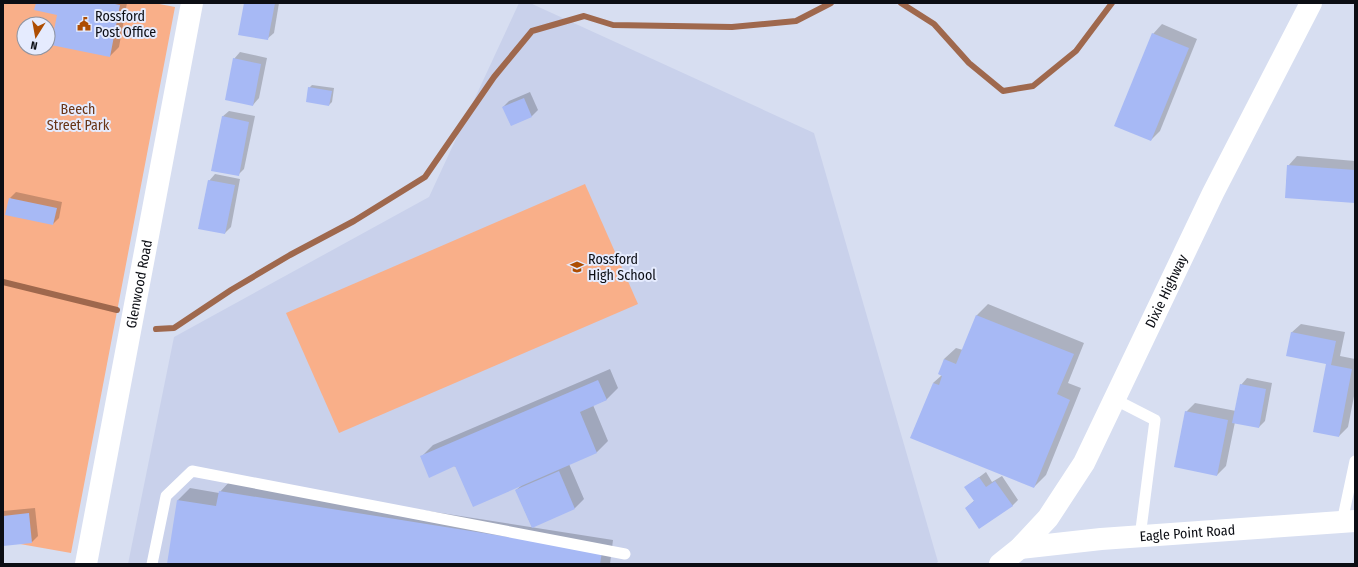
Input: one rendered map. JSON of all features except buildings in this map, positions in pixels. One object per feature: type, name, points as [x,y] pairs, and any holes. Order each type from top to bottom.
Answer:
[{"type":"street","name":"Glenwood Road","points":[[86,564],[192,3]]},
{"type":"street","name":"Dixie Highway","points":[[1000,564],[1020,548],[1048,518],[1084,463],[1213,193],[1311,3]]},
{"type":"street","name":"Eagle Point Road","points":[[1020,548],[1101,539],[1348,521]]},
{"type":"lane","points":[[1114,399],[1155,420],[1140,537]]},
{"type":"lane","points":[[1348,521],[1355,460]]},
{"type":"lane","points":[[152,564],[166,496],[192,471],[626,554]]},
{"type":"shaded area","name":"Rossford High School","points":[[519,3],[530,3],[814,133],[938,562],[935,564],[128,564],[174,337],[429,197]]},
{"type":"green space","name":"Beech Street Park","points":[[3,3],[154,3],[175,7],[71,553],[3,541]]},
{"type":"green space","points":[[585,184],[638,304],[339,433],[286,313]]},
{"type":"waterway","points":[[156,329],[174,328],[231,290],[290,255],[354,221],[425,177],[494,77],[532,31],[584,16],[613,25],[732,27],[796,21],[831,3]]},
{"type":"waterway","points":[[901,3],[934,24],[969,63],[1003,91],[1033,86],[1076,51],[1112,3]]},
{"type":"waterway","points":[[3,282],[117,310]]},
{"type":"place","name":"Rossford Post Office","points":[[84,24]]},
{"type":"place","name":"Rossford High School","points":[[577,267]]}]
